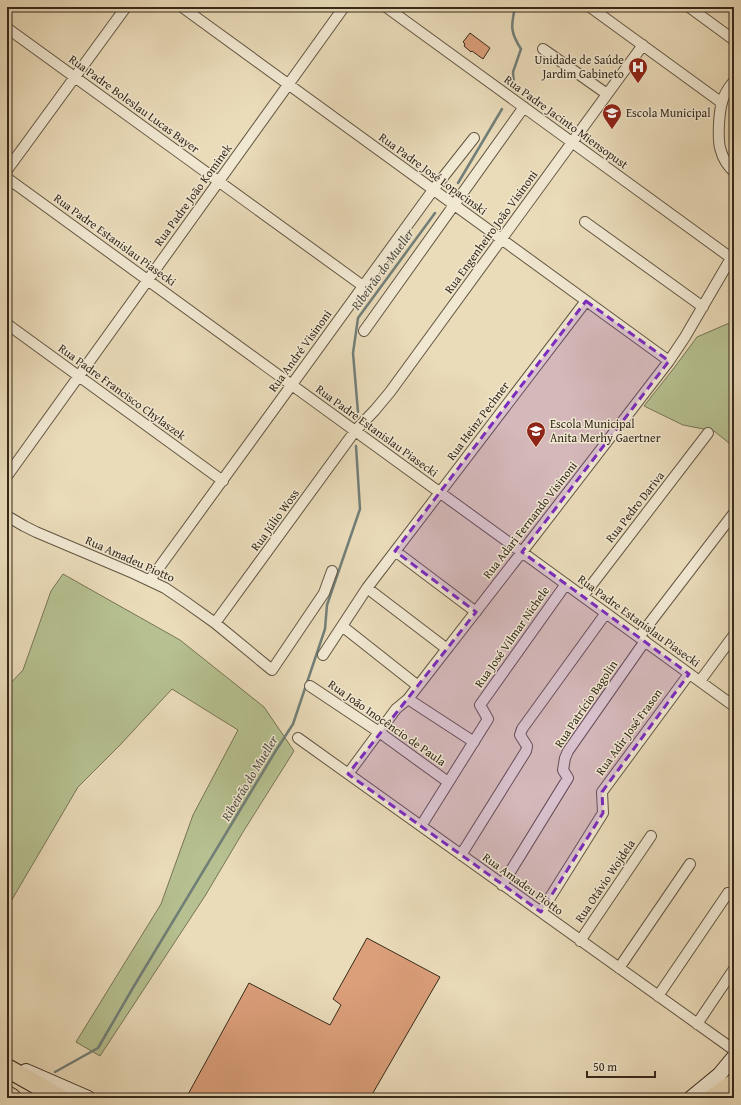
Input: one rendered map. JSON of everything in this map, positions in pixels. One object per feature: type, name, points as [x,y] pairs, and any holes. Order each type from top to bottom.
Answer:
[{"type":"highway","points":[[7,1068],[60,1098]]},
{"type":"highway","points":[[713,1098],[734,1083]]},
{"type":"highway","points":[[7,1095],[12,1098]]},
{"type":"main road","points":[[690,1098],[719,1075],[734,1057]]},
{"type":"main road","points":[[7,1062],[88,1098]]},
{"type":"street","points":[[7,170],[126,7]]},
{"type":"street","name":"Rua Padre José Lopacinski","points":[[182,7],[669,361]]},
{"type":"street","name":"Rua Padre João Kominek","points":[[7,476],[344,7]]},
{"type":"street","name":"Rua Padre Jacinto Miensopust","points":[[386,7],[733,257]]},
{"type":"street","points":[[590,7],[722,103]]},
{"type":"street","points":[[689,7],[734,40]]},
{"type":"street","name":"Rua Padre Boleslau Lucas Bayer","points":[[7,28],[363,286]]},
{"type":"street","name":"Rua Engenheiro João Visinoni","points":[[355,431],[386,398],[643,45]]},
{"type":"street","points":[[543,49],[607,94]]},
{"type":"street","points":[[734,81],[722,103],[718,140],[720,150],[734,172]]},
{"type":"street","points":[[364,331],[524,107]]},
{"type":"street","name":"Rua André Visinoni","points":[[150,580],[433,190],[474,138]]},
{"type":"street","name":"Rua Padre Estanislau Piasecki","points":[[7,178],[731,704]]},
{"type":"street","points":[[585,222],[703,307]]},
{"type":"street","name":"Rua Adari Fernando Visinoni","points":[[348,774],[400,704],[408,699],[669,361],[733,257]]},
{"type":"street","name":"Rua Heinz Pechner","points":[[323,654],[395,551],[586,301]]},
{"type":"street","name":"Rua Padre Francisco Chylaszek","points":[[7,324],[222,480]]},
{"type":"street","name":"Rua Júlio Woss","points":[[215,623],[355,431]]},
{"type":"street","name":"Rua Pedro Dariva","points":[[583,596],[708,433]]},
{"type":"street","name":"Rua Patrício Bagolin","points":[[502,885],[568,778],[563,770],[568,751],[642,639],[734,513]]},
{"type":"street","name":"Rua Amadeu Piotto","points":[[7,516],[36,532],[150,580],[176,595],[215,623],[272,670],[324,593],[332,571]]},
{"type":"street","points":[[395,551],[476,612]]},
{"type":"street","name":"Rua José Vilmar Nichele","points":[[421,826],[488,719],[480,705],[566,584]]},
{"type":"street","points":[[368,588],[447,649]]},
{"type":"street","points":[[461,855],[526,751],[527,746],[520,735],[522,729],[606,613]]},
{"type":"street","points":[[342,626],[418,686]]},
{"type":"street","points":[[700,681],[734,635]]},
{"type":"street","name":"Rua Adir José Frason","points":[[541,912],[603,813],[602,792],[689,674]]},
{"type":"street","name":"Rua João Inocêncio de Paula","points":[[310,686],[379,732],[448,782]]},
{"type":"street","points":[[408,699],[474,742]]},
{"type":"street","name":"Rua Amadeu Piotto","points":[[298,738],[734,1050]]},
{"type":"street","name":"Rua Otávio Wojdela","points":[[580,941],[651,836]]},
{"type":"street","points":[[619,968],[690,864]]},
{"type":"street","points":[[658,996],[728,893]]},
{"type":"street","points":[[697,1024],[734,969]]},
{"type":"highlighted area","points":[[586,301],[669,361],[522,552],[689,674],[602,792],[603,813],[541,912],[348,774],[476,612],[395,551]]},
{"type":"green space","points":[[734,321],[734,447],[714,431],[683,425],[644,406],[697,337]]},
{"type":"green space","points":[[63,574],[180,640],[264,707],[294,751],[205,896],[100,1056],[76,1042],[161,904],[193,815],[238,730],[172,689],[120,745],[78,787],[7,908],[7,687],[23,670],[51,591]]},
{"type":"building","points":[[470,33],[490,48],[483,59],[464,46],[465,44],[463,42]]},
{"type":"building","points":[[367,938],[440,977],[370,1098],[186,1098],[249,983],[330,1025],[341,1005],[333,999]]},
{"type":"waterway","name":"Ribeirão do Mueller","points":[[514,84],[513,72],[521,49],[512,29],[515,7]]},
{"type":"waterway","name":"Ribeirão do Mueller","points":[[458,183],[502,109]]},
{"type":"waterway","name":"Ribeirão do Mueller","points":[[358,412],[353,353],[358,318],[435,213]]},
{"type":"waterway","name":"Ribeirão do Mueller","points":[[55,1072],[98,1048],[293,724],[325,629],[327,605],[360,509],[356,446]]},
{"type":"place","name":"Unidade de Saúde Jardim Gabineto","points":[[638,84]]},
{"type":"place","name":"Escola Municipal","points":[[612,130]]},
{"type":"place","name":"Escola Municipal Anita Merhy Gaertner","points":[[536,448]]}]
